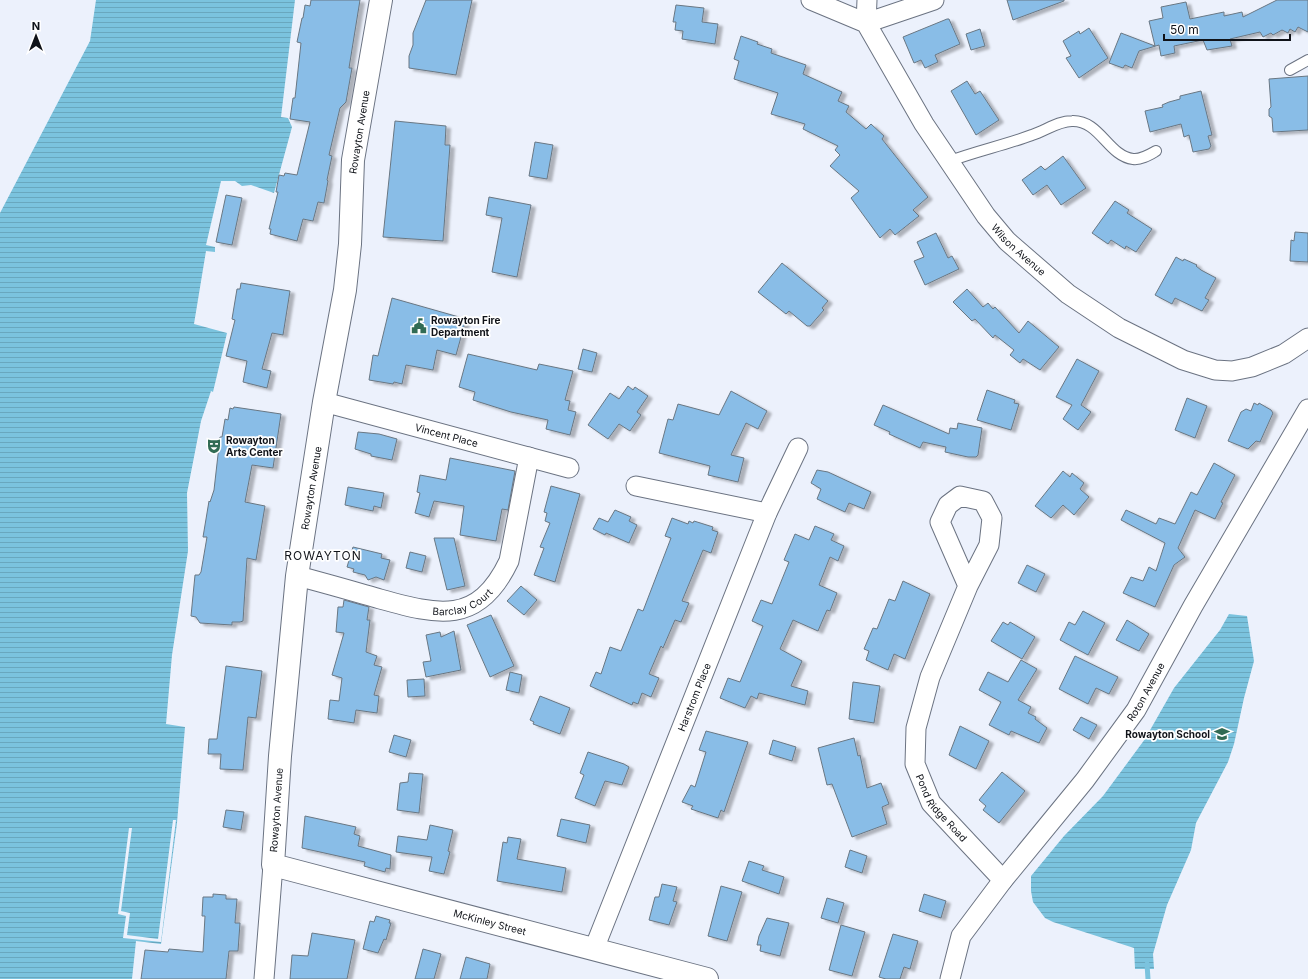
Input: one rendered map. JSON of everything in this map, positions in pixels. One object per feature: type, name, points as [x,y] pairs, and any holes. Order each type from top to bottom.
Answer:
[{"type":"main road","name":"Rowayton Avenue","points":[[273,864],[280,756],[297,576],[324,402],[348,271],[352,160],[381,0]]},
{"type":"main road","name":"McKinley Street","points":[[273,864],[707,979]]},
{"type":"street","points":[[811,0],[866,23],[934,0]]},
{"type":"street","points":[[866,23],[867,0]]},
{"type":"street","name":"Wilson Avenue","points":[[866,23],[924,124],[986,216],[1007,240],[1068,294],[1119,328],[1183,360],[1215,370],[1232,371],[1252,367],[1284,354],[1308,338]]},
{"type":"street","name":"Vincent Place","points":[[324,402],[569,468]]},
{"type":"street","name":"Roton Avenue","points":[[950,979],[961,936],[1002,880],[1085,780],[1136,710],[1197,599],[1308,409]]},
{"type":"street","name":"Harstrom Place","points":[[594,949],[767,513],[798,448]]},
{"type":"street","name":"Barclay Court","points":[[297,576],[422,610],[449,612],[461,609],[478,600],[492,589],[502,576],[509,561],[529,457]]},
{"type":"street","points":[[636,486],[767,513]]},
{"type":"street","name":"Pond Ridge Road","points":[[968,586],[930,677],[916,728],[915,764],[931,803],[1002,880]]},
{"type":"street","name":"Rowayton Avenue","points":[[264,979],[273,864]]},
{"type":"lane","points":[[1290,70],[1308,60]]},
{"type":"lane","points":[[950,161],[1034,135],[1052,126],[1072,121],[1081,122],[1092,127],[1126,157],[1142,158],[1156,151]]},
{"type":"water","points":[[96,0],[295,0],[281,117],[288,118],[292,127],[274,193],[251,185],[242,186],[235,181],[221,181],[206,245],[215,247],[215,252],[206,251],[194,324],[227,333],[213,392],[211,391],[201,421],[187,493],[188,551],[172,655],[166,724],[185,727],[177,823],[161,944],[136,941],[132,979],[0,979],[0,213],[90,41]]},
{"type":"water","points":[[1229,614],[1247,616],[1254,661],[1234,744],[1228,762],[1196,823],[1191,850],[1167,905],[1153,954],[1154,969],[1135,969],[1134,948],[1053,922],[1045,918],[1033,902],[1031,876],[1064,836],[1103,796],[1145,739],[1174,688],[1220,630]]},
{"type":"pier","points":[[173,820],[176,820],[161,942],[123,938],[126,916],[118,914],[129,828],[132,828],[121,911],[130,913],[127,935],[158,939]]},
{"type":"building","points":[[311,0],[360,0],[349,68],[352,68],[346,102],[340,108],[329,155],[332,156],[324,203],[318,202],[313,221],[303,219],[297,241],[270,234],[271,229],[269,229],[278,192],[276,192],[279,175],[284,176],[285,173],[297,175],[310,122],[290,119],[293,98],[295,98],[301,43],[297,42],[305,5],[310,6]]},
{"type":"building","points":[[426,0],[472,0],[456,75],[409,68],[409,56],[413,45],[413,33]]},
{"type":"building","points":[[1007,0],[1064,0],[1064,1],[1013,20]]},
{"type":"building","points":[[1277,0],[1308,0],[1308,32],[1298,27],[1295,32],[1290,29],[1288,33],[1282,30],[1273,35],[1271,33],[1263,37],[1260,32],[1230,39],[1232,46],[1207,50],[1203,40],[1174,46],[1175,53],[1161,56],[1159,45],[1139,51],[1132,68],[1125,65],[1123,68],[1109,63],[1121,33],[1155,46],[1149,21],[1163,18],[1161,7],[1186,2],[1190,19],[1224,12],[1224,16],[1242,12],[1243,17]]},
{"type":"building","points":[[676,5],[704,8],[702,22],[718,24],[715,44],[682,39],[683,31],[675,30],[676,22],[673,22]]},
{"type":"building","points":[[949,19],[960,44],[935,55],[938,62],[925,68],[921,60],[914,63],[903,37]]},
{"type":"building","points":[[1089,28],[1108,58],[1079,78],[1066,58],[1071,56],[1063,41],[1079,31],[1080,34]]},
{"type":"building","points":[[980,29],[985,46],[971,50],[966,34]]},
{"type":"building","points":[[741,36],[772,49],[771,53],[806,65],[803,74],[842,92],[838,101],[849,106],[846,112],[866,129],[871,124],[884,136],[882,139],[928,197],[913,210],[919,216],[895,235],[890,229],[880,238],[851,198],[859,191],[830,166],[840,155],[835,150],[838,146],[803,129],[805,124],[771,114],[778,93],[734,79],[739,61],[734,59]]},
{"type":"building","points":[[1308,76],[1308,130],[1273,132],[1272,118],[1269,116],[1269,109],[1271,107],[1269,79]]},
{"type":"building","points":[[967,81],[975,94],[980,91],[999,120],[976,135],[951,91]]},
{"type":"building","points":[[1201,91],[1212,135],[1208,136],[1211,146],[1209,149],[1193,152],[1189,135],[1184,137],[1181,124],[1150,132],[1145,111],[1163,107],[1162,105],[1180,99],[1180,96]]},
{"type":"building","points":[[395,121],[446,126],[445,145],[450,145],[443,241],[383,237]]},
{"type":"building","points":[[535,142],[553,145],[547,179],[529,176]]},
{"type":"building","points":[[1063,156],[1086,188],[1061,205],[1047,185],[1033,195],[1022,180],[1041,166],[1045,170]]},
{"type":"building","points":[[226,195],[242,198],[232,245],[216,242]]},
{"type":"building","points":[[489,197],[531,205],[517,277],[492,272],[502,218],[486,215]]},
{"type":"building","points":[[1115,201],[1129,210],[1127,213],[1152,229],[1136,252],[1126,246],[1125,249],[1111,240],[1108,244],[1092,233]]},
{"type":"building","points":[[1295,232],[1308,233],[1308,262],[1290,261],[1291,240],[1294,241]]},
{"type":"building","points":[[936,233],[948,258],[952,256],[959,269],[925,285],[914,261],[924,257],[917,242]]},
{"type":"building","points":[[1176,257],[1183,261],[1184,259],[1197,265],[1196,266],[1201,270],[1216,278],[1205,298],[1209,300],[1202,311],[1175,298],[1172,304],[1155,295]]},
{"type":"building","points":[[782,263],[828,301],[822,308],[824,310],[810,326],[807,326],[789,311],[786,314],[758,292]]},
{"type":"building","points":[[241,283],[290,291],[283,335],[272,333],[262,369],[271,371],[267,388],[243,382],[247,361],[226,356],[235,320],[232,319],[237,289],[240,289]]},
{"type":"building","points":[[967,289],[983,307],[988,303],[993,309],[995,307],[1019,333],[1028,321],[1059,347],[1040,370],[1023,359],[1020,363],[1010,355],[1014,350],[995,335],[993,338],[975,319],[972,321],[953,302]]},
{"type":"building","points":[[392,298],[466,319],[456,355],[437,350],[433,370],[406,365],[402,384],[369,380],[373,355],[378,356]]},
{"type":"building","points":[[583,349],[597,353],[592,372],[578,369]]},
{"type":"building","points":[[468,354],[537,370],[539,364],[573,371],[565,400],[570,401],[568,410],[576,412],[570,435],[546,429],[548,420],[511,412],[473,400],[475,392],[459,387]]},
{"type":"building","points":[[1077,359],[1099,371],[1081,405],[1091,412],[1078,430],[1063,419],[1072,405],[1056,397]]},
{"type":"building","points":[[628,386],[633,390],[635,387],[648,396],[637,412],[641,415],[630,431],[619,424],[608,439],[588,425],[610,393],[619,399]]},
{"type":"building","points":[[987,390],[1015,400],[1014,403],[1019,404],[1011,430],[977,420]]},
{"type":"building","points":[[731,391],[767,411],[758,429],[746,423],[731,455],[744,458],[738,482],[708,475],[710,466],[659,453],[668,419],[673,420],[678,404],[719,415]]},
{"type":"building","points":[[1187,398],[1207,406],[1195,438],[1175,430]]},
{"type":"building","points":[[1254,403],[1258,405],[1259,403],[1271,410],[1273,413],[1260,442],[1256,441],[1248,449],[1228,441],[1241,412],[1246,409],[1251,411]]},
{"type":"building","points":[[883,405],[949,434],[950,428],[957,429],[958,423],[982,428],[978,455],[976,457],[968,457],[945,452],[946,447],[923,442],[920,448],[889,434],[890,432],[874,425]]},
{"type":"building","points":[[234,407],[281,414],[273,468],[252,465],[245,502],[265,506],[256,560],[247,558],[243,621],[232,622],[232,625],[200,623],[196,617],[191,616],[195,575],[199,575],[201,572],[207,537],[203,537],[209,501],[210,502],[214,490],[220,437],[222,437],[225,419],[228,420],[230,408],[233,409]]},
{"type":"building","points":[[358,432],[379,434],[397,439],[392,460],[371,456],[371,454],[355,449]]},
{"type":"building","points":[[450,458],[515,471],[508,510],[502,509],[496,541],[460,535],[464,506],[434,501],[429,517],[415,513],[420,493],[417,492],[420,475],[446,480]]},
{"type":"building","points":[[1214,463],[1235,475],[1221,502],[1223,503],[1215,519],[1195,510],[1178,548],[1185,557],[1174,565],[1155,607],[1123,593],[1131,577],[1143,581],[1149,567],[1156,571],[1165,543],[1121,520],[1126,510],[1156,524],[1159,518],[1175,524],[1191,492],[1197,495]]},
{"type":"building","points":[[817,470],[828,472],[871,492],[864,509],[849,503],[845,512],[817,499],[821,489],[811,483]]},
{"type":"building","points":[[1063,471],[1070,477],[1072,473],[1084,483],[1080,489],[1089,497],[1074,515],[1063,505],[1051,518],[1035,506]]},
{"type":"building","points":[[551,486],[580,494],[555,582],[534,575],[544,548],[540,547],[550,523],[545,521],[547,513],[544,512]]},
{"type":"building","points":[[348,487],[384,493],[381,508],[374,506],[373,511],[345,505]]},
{"type":"building","points":[[615,510],[631,517],[629,521],[637,525],[629,543],[606,533],[605,535],[593,529],[599,518],[608,522]]},
{"type":"building","points":[[672,518],[688,524],[689,521],[693,523],[694,521],[713,527],[712,530],[718,532],[711,553],[703,550],[682,601],[689,603],[681,622],[675,620],[663,648],[661,646],[649,674],[659,678],[651,697],[642,693],[638,704],[633,702],[632,705],[590,686],[596,672],[601,674],[610,647],[621,651],[638,609],[643,611],[671,538],[665,536]]},
{"type":"building","points":[[815,526],[834,534],[831,540],[844,546],[838,561],[830,557],[819,585],[837,593],[830,611],[827,610],[818,631],[793,620],[780,649],[802,661],[791,686],[808,691],[805,705],[759,693],[757,699],[751,696],[745,708],[720,698],[728,678],[740,682],[763,626],[752,621],[761,600],[772,604],[789,562],[784,560],[795,534],[809,540]]},
{"type":"building","points":[[434,538],[454,538],[465,586],[447,590]]},
{"type":"building","points":[[353,547],[382,554],[381,558],[390,560],[384,580],[376,577],[368,580],[365,575],[353,572],[354,569],[347,567]]},
{"type":"building","points":[[410,552],[426,556],[422,572],[406,568]]},
{"type":"building","points":[[1027,565],[1045,574],[1036,592],[1018,583]]},
{"type":"building","points":[[903,581],[930,594],[905,659],[894,654],[888,670],[866,660],[869,651],[864,649],[873,628],[877,629],[889,599],[895,601]]},
{"type":"building","points":[[521,586],[537,600],[524,615],[507,601]]},
{"type":"building","points":[[344,600],[369,607],[367,620],[370,620],[366,652],[377,656],[374,665],[382,667],[374,695],[379,696],[377,713],[356,710],[354,723],[328,719],[330,700],[339,701],[342,678],[332,675],[344,633],[336,632],[338,607],[343,607]]},
{"type":"building","points":[[1083,611],[1105,623],[1088,655],[1060,640],[1069,622],[1075,625]]},
{"type":"building","points":[[491,615],[514,666],[490,677],[467,625]]},
{"type":"building","points":[[1127,620],[1149,634],[1139,651],[1116,640]]},
{"type":"building","points":[[1003,622],[1008,625],[1010,622],[1035,637],[1022,659],[991,641]]},
{"type":"building","points":[[454,631],[461,670],[426,677],[423,662],[431,661],[426,635],[440,632],[441,637]]},
{"type":"building","points":[[1075,656],[1118,677],[1109,694],[1096,688],[1088,704],[1059,689]]},
{"type":"building","points":[[1021,660],[1037,669],[1018,700],[1031,707],[1028,713],[1036,717],[1035,719],[1047,728],[1039,743],[1011,731],[1009,735],[989,725],[1001,702],[979,690],[988,672],[1008,682]]},
{"type":"building","points":[[226,666],[262,671],[256,718],[248,717],[243,770],[220,769],[221,754],[208,754],[209,739],[217,739]]},
{"type":"building","points":[[510,672],[522,675],[519,693],[506,690]]},
{"type":"building","points":[[424,679],[425,696],[408,697],[407,680]]},
{"type":"building","points":[[853,682],[880,686],[874,723],[849,719]]},
{"type":"building","points":[[540,696],[570,708],[560,734],[533,724],[534,722],[530,720]]},
{"type":"building","points":[[1081,717],[1097,725],[1089,739],[1073,730]]},
{"type":"building","points":[[960,726],[989,741],[976,769],[949,755]]},
{"type":"building","points":[[706,731],[748,742],[724,812],[721,810],[718,818],[691,809],[693,806],[682,802],[691,785],[695,787],[706,752],[699,750]]},
{"type":"building","points":[[394,735],[411,740],[406,757],[389,752]]},
{"type":"building","points":[[854,738],[858,756],[860,755],[867,788],[881,783],[889,804],[882,807],[887,824],[852,837],[832,784],[827,785],[818,748]]},
{"type":"building","points":[[773,740],[796,747],[792,761],[769,754]]},
{"type":"building","points":[[588,752],[629,767],[622,785],[605,781],[595,806],[575,798],[584,775],[580,773]]},
{"type":"building","points":[[1002,772],[1025,791],[999,823],[983,810],[986,806],[979,800]]},
{"type":"building","points":[[409,773],[423,774],[419,813],[397,810],[400,783],[408,782]]},
{"type":"building","points":[[226,810],[244,812],[241,830],[223,827]]},
{"type":"building","points":[[305,816],[356,827],[354,834],[360,836],[358,846],[391,855],[390,869],[386,868],[385,872],[364,866],[365,862],[302,848]]},
{"type":"building","points":[[561,819],[590,825],[586,843],[557,836]]},
{"type":"building","points":[[430,825],[453,830],[448,851],[450,852],[444,874],[429,871],[432,857],[396,852],[398,836],[427,840]]},
{"type":"building","points":[[508,837],[521,839],[517,859],[566,868],[562,892],[497,881],[503,842],[507,843]]},
{"type":"building","points":[[850,850],[867,856],[862,873],[845,867]]},
{"type":"building","points":[[749,861],[764,866],[762,870],[784,877],[779,894],[742,881]]},
{"type":"building","points":[[662,884],[677,887],[673,901],[677,902],[669,925],[649,920],[655,897],[659,897]]},
{"type":"building","points":[[721,886],[742,892],[727,941],[708,936]]},
{"type":"building","points":[[213,894],[226,895],[226,899],[237,899],[235,923],[240,923],[238,951],[229,951],[226,979],[141,979],[145,950],[168,952],[169,949],[203,952],[205,916],[202,916],[203,897],[213,897]]},
{"type":"building","points":[[924,894],[946,901],[941,918],[919,911]]},
{"type":"building","points":[[827,898],[844,903],[838,923],[821,918]]},
{"type":"building","points":[[376,916],[390,920],[389,923],[391,923],[386,940],[384,939],[378,953],[363,949],[370,921],[374,922]]},
{"type":"building","points":[[767,918],[789,923],[780,956],[760,951],[761,945],[757,945],[759,936]]},
{"type":"building","points":[[841,925],[865,932],[852,976],[829,970]]},
{"type":"building","points":[[312,933],[355,940],[347,979],[290,979],[292,955],[308,956]]},
{"type":"building","points":[[893,934],[918,941],[910,969],[904,967],[900,979],[886,979],[879,977]]},
{"type":"building","points":[[423,949],[441,954],[434,979],[415,979]]},
{"type":"building","points":[[466,957],[490,964],[487,979],[460,979]]},
{"type":"waterway","points":[[1147,964],[1148,979]]},
{"type":"place","name":"Rowayton Fire Department","points":[[419,326]]},
{"type":"place","name":"Rowayton Arts Center","points":[[214,446]]},
{"type":"place","name":"Rowayton School","points":[[1222,734]]},
{"type":"district","name":"ROWAYTON","points":[[323,556]]}]
